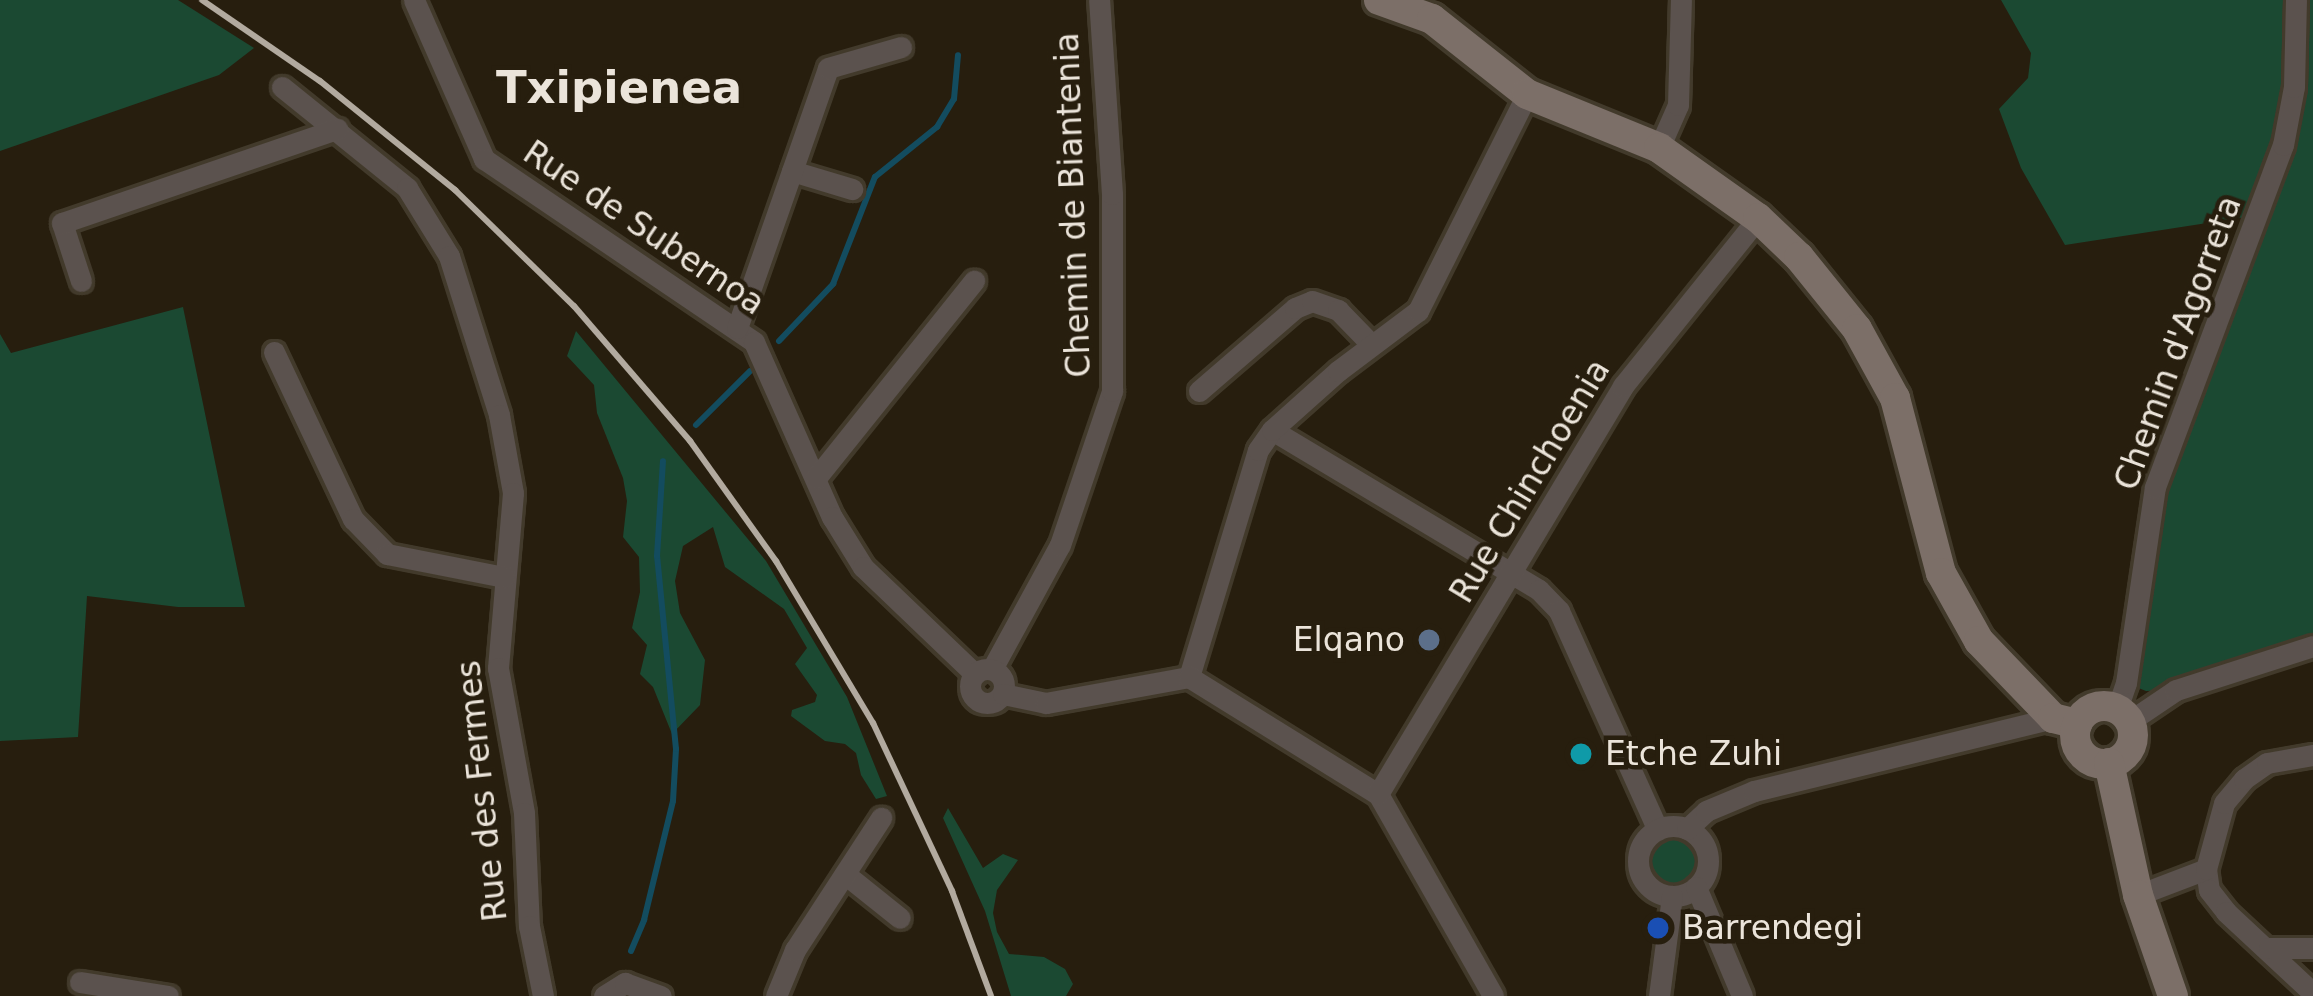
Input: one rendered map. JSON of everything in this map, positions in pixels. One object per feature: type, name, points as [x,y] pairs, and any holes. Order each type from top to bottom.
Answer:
[{"type":"main road","points":[[1379,0],[1435,10],[1527,94],[1659,148],[1759,218],[1857,328],[1895,398],[1941,573],[1979,640],[2065,721],[2080,752],[2096,762],[2109,763],[2129,750],[2123,715],[2098,706],[2065,721]]},
{"type":"main road","points":[[2109,763],[2138,895],[2173,996]]},
{"type":"street","name":"Rue de Subernoa","points":[[414,0],[484,159],[754,342],[863,567],[983,672],[971,691],[977,700],[995,702],[1003,694],[1046,703],[1189,677]]},
{"type":"street","name":"Chemin de Biantenia","points":[[983,672],[1060,545],[1112,391],[1112,194],[1099,0]]},
{"type":"street","points":[[1659,148],[1678,105],[1681,0]]},
{"type":"street","name":"Chemin d'Agorreta","points":[[2123,715],[2155,487],[2283,145],[2294,87],[2296,0]]},
{"type":"street","points":[[737,328],[828,68],[902,47]]},
{"type":"street","name":"Rue des Fermes","points":[[282,87],[407,188],[449,256],[499,416],[513,494],[498,668],[524,813],[529,926],[543,996]]},
{"type":"street","points":[[1493,996],[1378,794],[1189,677],[1258,450],[1272,430],[1371,344],[1418,311],[1527,94]]},
{"type":"street","points":[[81,281],[62,223],[337,129]]},
{"type":"street","points":[[792,171],[852,189]]},
{"type":"street","name":"Rue Chinchoenia","points":[[1378,794],[1623,386],[1759,218]]},
{"type":"street","points":[[816,478],[974,280]]},
{"type":"street","points":[[1199,391],[1295,308],[1312,302],[1338,310],[1371,344]]},
{"type":"street","points":[[274,352],[353,519],[387,554],[503,577]]},
{"type":"street","points":[[1272,430],[1539,590],[1559,611],[1658,830]]},
{"type":"street","points":[[2123,715],[2176,691],[2313,646]]},
{"type":"street","points":[[1687,829],[1706,851],[1708,863],[1696,887],[1672,896],[1650,887],[1638,862],[1640,850],[1658,830],[1687,829],[1706,811],[1754,791],[2065,721]]},
{"type":"street","points":[[2313,755],[2267,763],[2244,779],[2224,803],[2206,869],[2210,890],[2226,912],[2313,993]]},
{"type":"street","points":[[776,996],[795,950],[881,818]]},
{"type":"street","points":[[2138,895],[2206,869]]},
{"type":"street","points":[[845,874],[900,917]]},
{"type":"street","points":[[1696,887],[1742,996]]},
{"type":"street","points":[[1659,996],[1672,896]]},
{"type":"street","points":[[2269,948],[2313,948]]},
{"type":"street","points":[[80,982],[168,996]]},
{"type":"street","points":[[604,996],[626,983],[661,996]]},
{"type":"green space","points":[[0,0],[178,0],[254,48],[219,75],[0,151]]},
{"type":"green space","points":[[2001,0],[2287,0],[2285,91],[2263,205],[2283,145],[2294,87],[2296,0],[2313,0],[2313,646],[2294,656],[2176,690],[2146,691],[2126,683],[2155,487],[2259,215],[2065,245],[2021,168],[1999,109],[2028,78],[2031,53]]},
{"type":"green space","points":[[183,307],[245,607],[178,607],[87,596],[78,737],[0,741],[0,334],[11,353]]},
{"type":"green space","points":[[576,331],[766,561],[847,697],[887,796],[876,799],[861,775],[856,753],[845,744],[825,741],[791,716],[792,710],[815,702],[817,695],[795,664],[807,648],[784,609],[725,567],[713,527],[683,546],[675,581],[680,613],[705,660],[700,705],[672,734],[653,687],[640,674],[647,645],[632,628],[640,592],[639,557],[623,537],[627,501],[623,478],[597,413],[594,385],[567,356]]},
{"type":"green space","points":[[948,808],[983,868],[1003,854],[1018,860],[997,890],[993,913],[997,932],[1009,954],[1044,957],[1065,969],[1073,984],[1066,996],[1011,996],[985,911],[943,818]]},
{"type":"green space","points":[[1661,837],[1681,837],[1695,851],[1695,871],[1681,885],[1661,885],[1647,871],[1647,851]]},
{"type":"waterway","points":[[779,341],[833,284],[875,177],[937,127],[954,99],[958,55]]},
{"type":"waterway","points":[[696,425],[750,371]]},
{"type":"waterway","points":[[631,951],[644,920],[673,801],[676,749],[657,556],[663,461]]},
{"type":"railway","points":[[202,0],[320,81],[455,190],[574,306],[690,441],[776,561],[873,723],[952,891],[991,996]]},
{"type":"place","name":"Elqano","points":[[1429,640]]},
{"type":"place","name":"Etche Zuhi","points":[[1581,754]]},
{"type":"place","name":"Barrendegi","points":[[1658,928]]},
{"type":"district","name":"Txipienea","points":[[619,88]]}]
